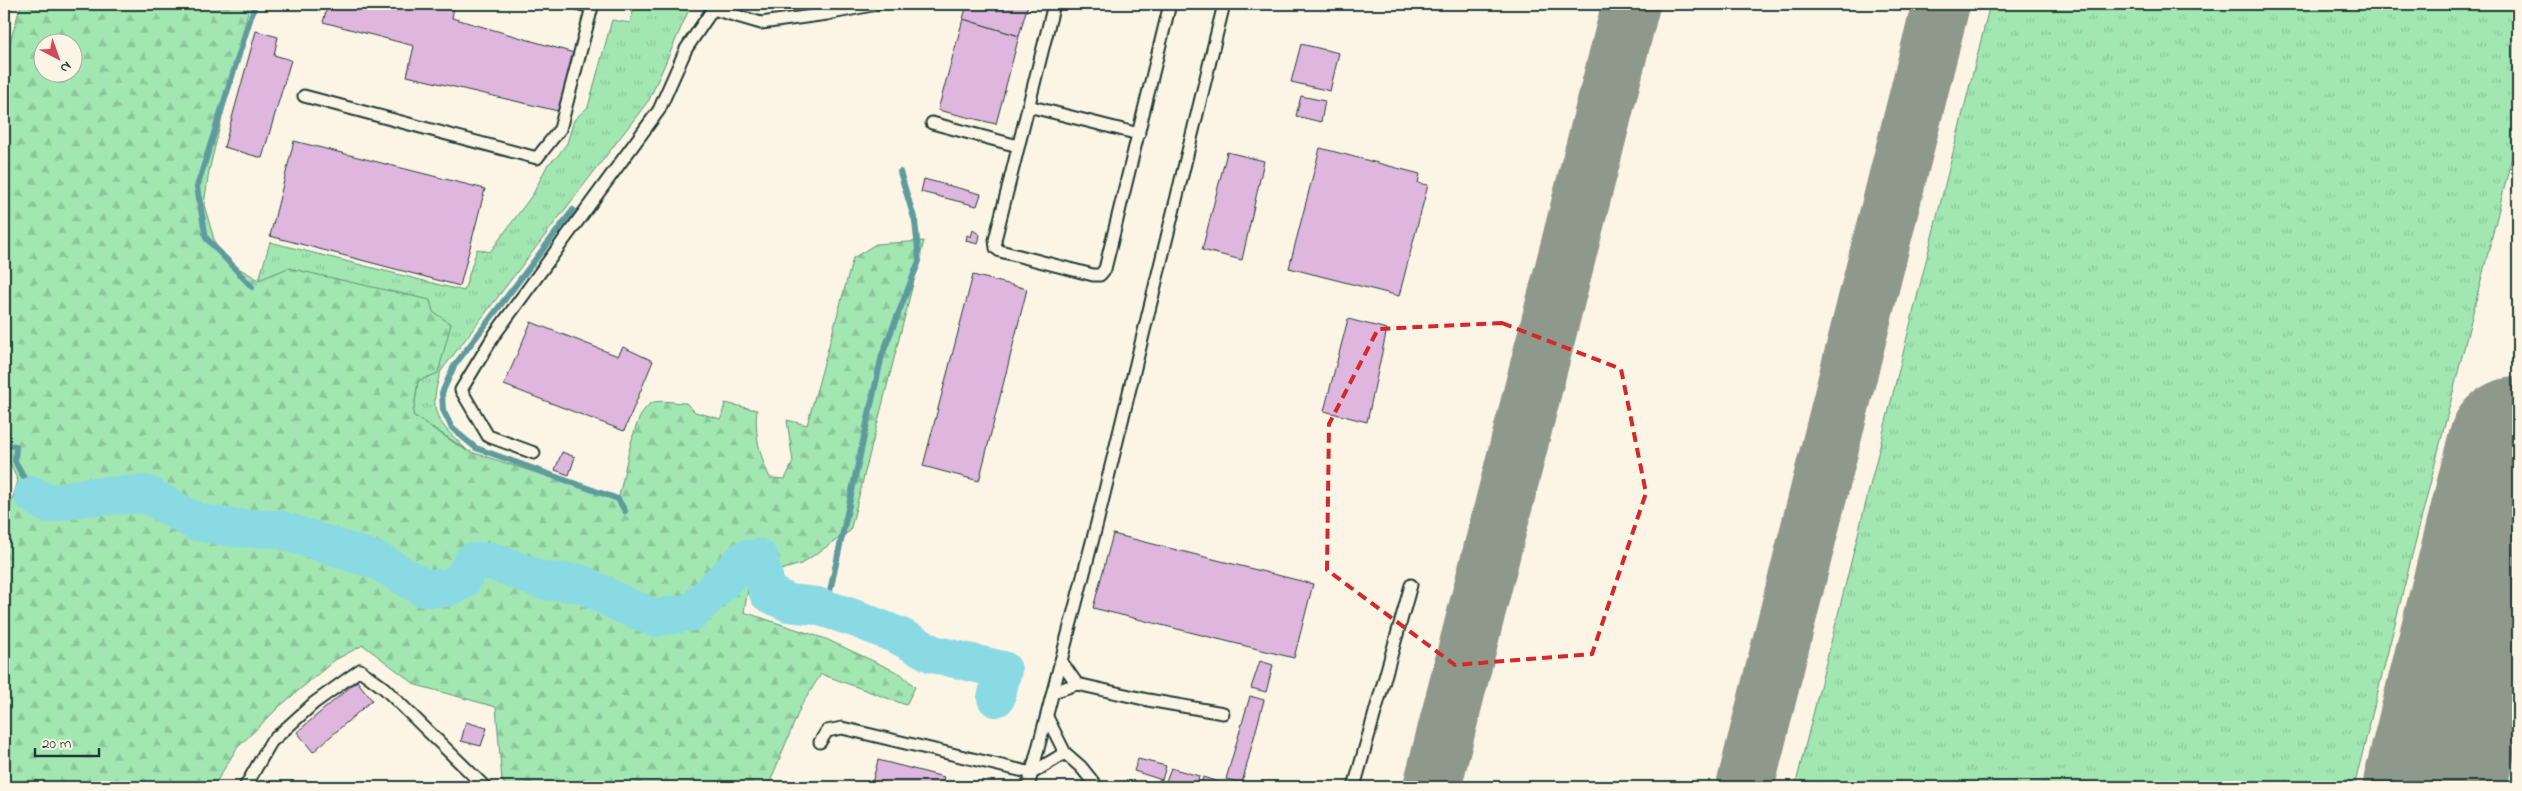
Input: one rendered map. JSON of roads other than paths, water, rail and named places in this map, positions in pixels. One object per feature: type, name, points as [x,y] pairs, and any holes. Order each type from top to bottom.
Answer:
[{"type":"lane","points":[[304,96],[537,158],[560,129],[592,7],[578,4]]},
{"type":"lane","points":[[534,453],[488,436],[461,390],[495,334],[659,110],[686,49],[714,5],[761,23],[827,14],[877,4]]},
{"type":"lane","points":[[1054,4],[995,240],[996,248],[1000,251],[1083,273],[1100,274],[1105,269],[1170,4]]},
{"type":"lane","points":[[1028,787],[1224,4]]},
{"type":"lane","points":[[1028,106],[1139,134]]},
{"type":"lane","points":[[932,124],[1018,146]]},
{"type":"lane","points":[[1354,787],[1411,585]]},
{"type":"lane","points":[[1061,661],[1077,684]]},
{"type":"lane","points":[[245,787],[271,742],[314,703],[360,670],[384,688],[485,787]]},
{"type":"lane","points":[[1053,692],[1077,684],[1148,700],[1223,713]]},
{"type":"lane","points":[[1047,717],[1065,753],[1097,787]]},
{"type":"lane","points":[[820,742],[827,731],[842,728],[1032,773],[1065,753]]},
{"type":"waterway","points":[[4,22],[9,4]]},
{"type":"waterway","points":[[252,287],[206,238],[197,187],[255,4]]},
{"type":"waterway","points":[[826,609],[882,355],[919,261],[915,221],[900,172]]},
{"type":"waterway","points":[[573,210],[454,366],[442,393],[443,410],[452,428],[476,448],[618,499],[625,511]]},
{"type":"waterway","points":[[4,445],[16,446],[15,461],[33,495]]},
{"type":"waterway","points":[[33,495],[47,504],[85,497],[146,494],[196,522],[234,528],[278,529],[378,561],[424,588],[447,588],[462,581],[472,562],[492,561],[544,581],[580,583],[621,604],[655,618],[692,612],[745,559],[759,558],[768,593],[789,603],[817,606],[857,619],[899,636],[933,654],[1003,670],[996,698]]}]
